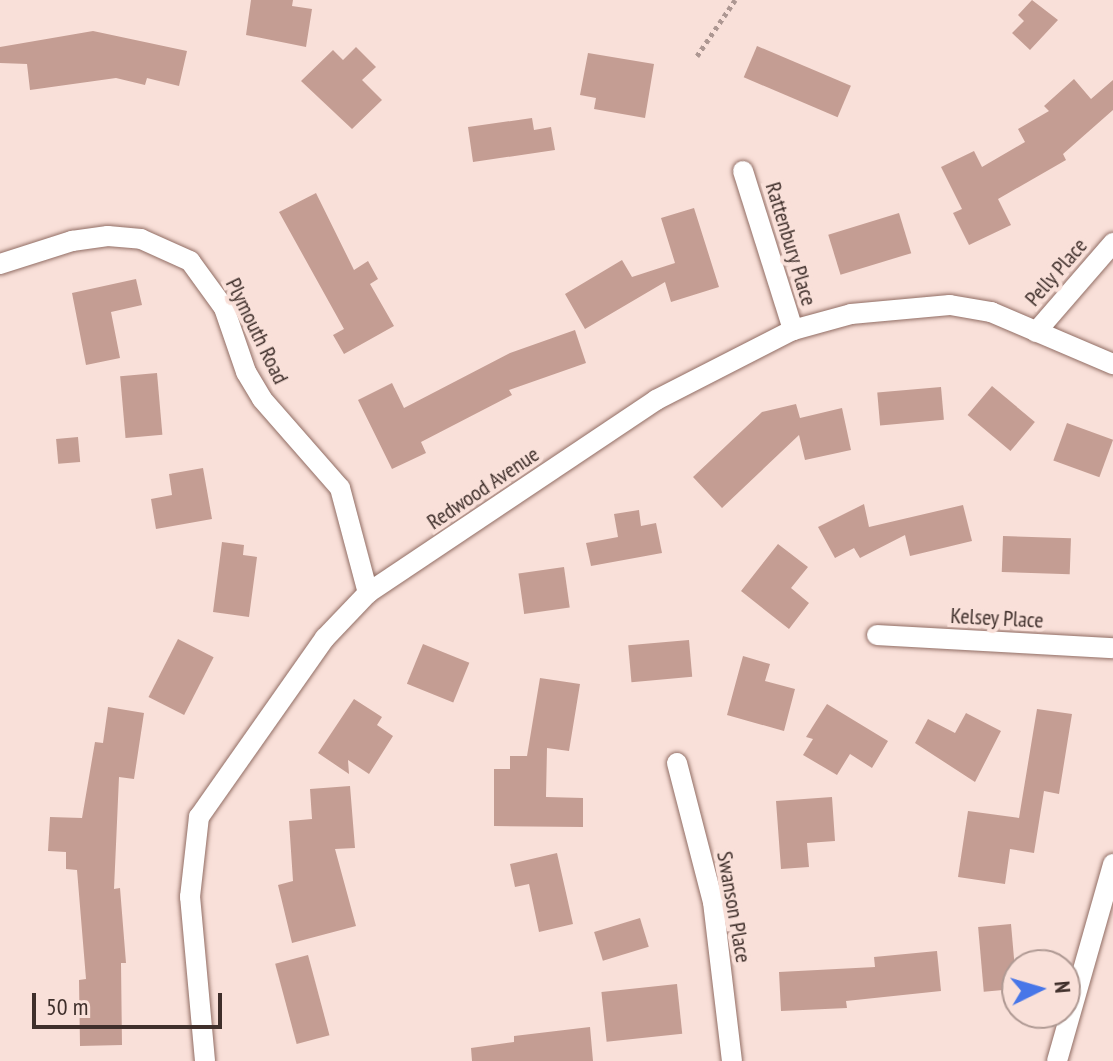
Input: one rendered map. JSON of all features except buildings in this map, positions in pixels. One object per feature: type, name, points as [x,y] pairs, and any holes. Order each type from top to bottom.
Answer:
[{"type":"street","name":"Rattenbury Place","points":[[743,171],[793,330]]},
{"type":"street","name":"Plymouth Road","points":[[0,264],[72,241],[108,236],[141,239],[190,261],[224,308],[246,372],[262,399],[340,488],[368,593]]},
{"type":"street","name":"Pelly Place","points":[[1036,332],[1113,243]]},
{"type":"street","name":"Redwood Avenue","points":[[205,1061],[190,897],[199,817],[325,638],[368,593],[656,400],[793,330],[851,314],[950,305],[991,312],[1113,364]]},
{"type":"street","name":"Kelsey Place","points":[[877,635],[1113,648]]},
{"type":"street","name":"Swanson Place","points":[[677,763],[713,902],[732,1061]]},
{"type":"street","points":[[1057,1061],[1113,864]]},
{"type":"path","points":[[697,56],[735,0]]}]
